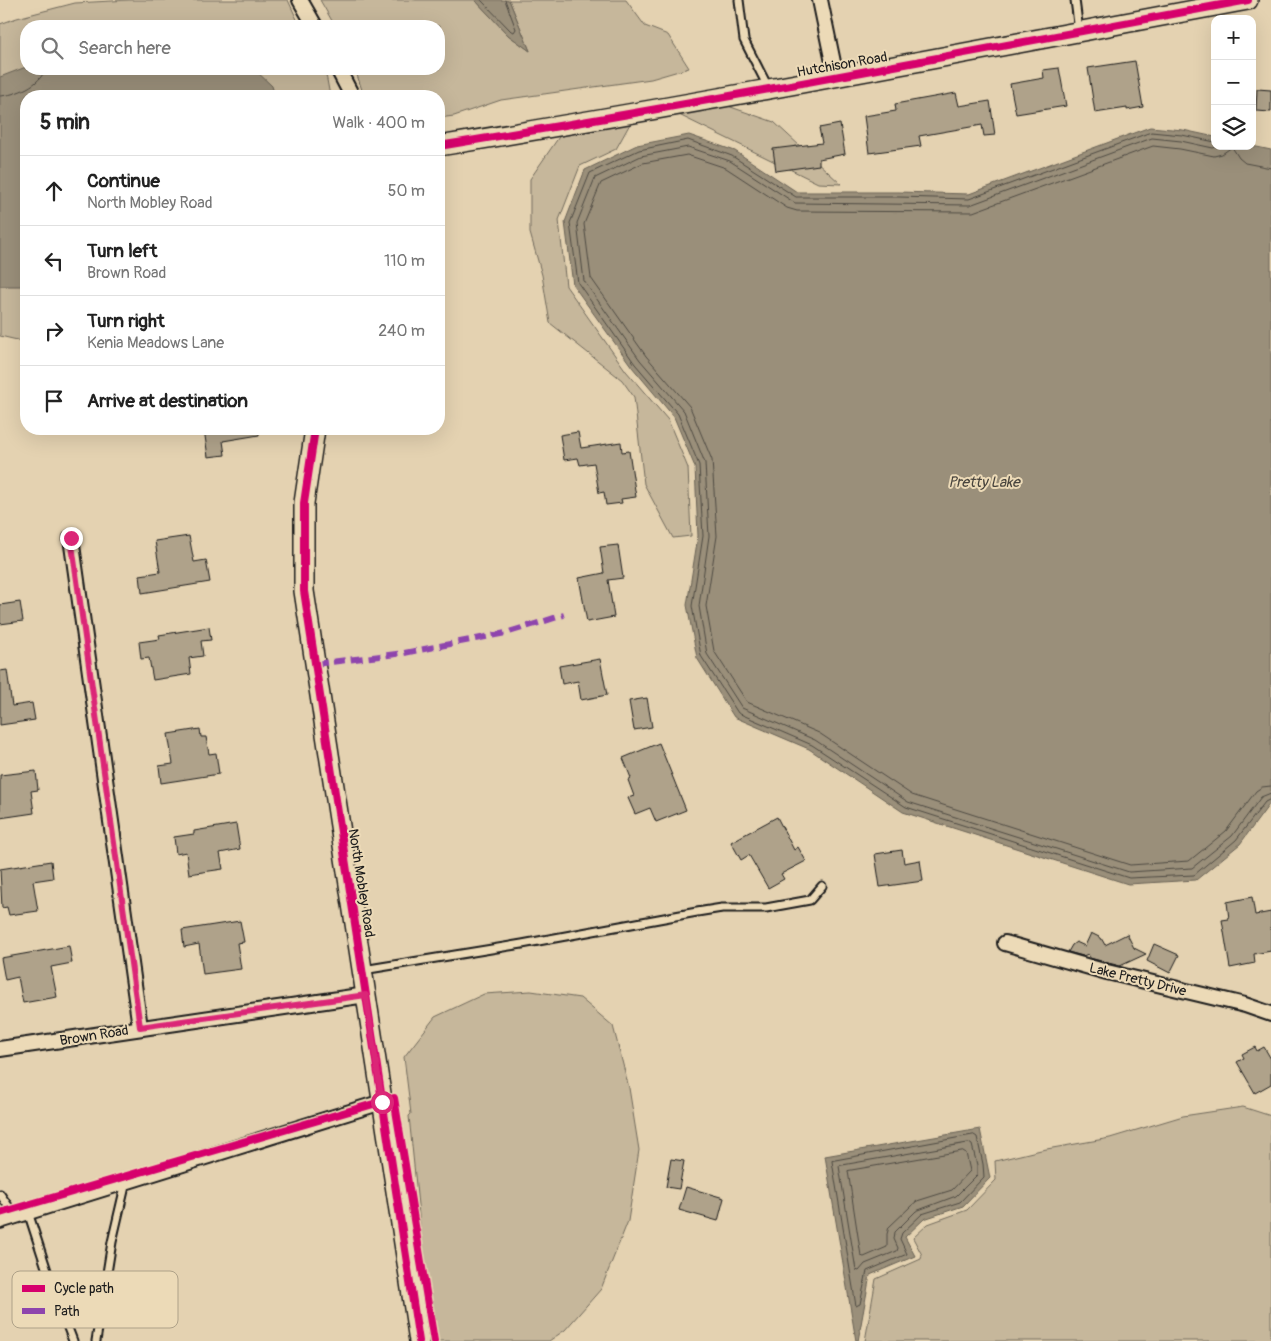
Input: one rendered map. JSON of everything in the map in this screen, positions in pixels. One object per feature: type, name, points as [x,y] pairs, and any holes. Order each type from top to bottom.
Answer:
[{"type":"street","points":[[300,0],[312,20]]},
{"type":"street","points":[[820,0],[835,72],[834,78]]},
{"type":"street","name":"Hutchison Road","points":[[445,145],[770,90],[1248,0]]},
{"type":"street","points":[[341,75],[349,90]]},
{"type":"street","name":"North Mobley Road","points":[[314,435],[304,503],[304,591],[418,1341]]},
{"type":"street","points":[[71,538],[140,1027]]},
{"type":"street","name":"Lake Pretty Drive","points":[[1006,943],[1106,972],[1245,1005],[1271,1014]]},
{"type":"street","name":"Brown Road","points":[[0,1049],[366,995]]},
{"type":"street","points":[[0,1221],[382,1102]]},
{"type":"lane","points":[[739,0],[744,40],[770,90]]},
{"type":"lane","points":[[1075,0],[1080,32]]},
{"type":"lane","points":[[362,970],[522,944],[722,908],[766,908],[810,900],[822,886]]},
{"type":"lane","points":[[107,1271],[126,1181]]},
{"type":"lane","points":[[0,1194],[21,1214],[46,1271]]},
{"type":"lane","points":[[68,1328],[73,1341]]},
{"type":"lane","points":[[96,1341],[98,1328]]},
{"type":"shaded area","points":[[130,0],[288,0],[297,20],[20,20],[20,75],[326,75],[329,90],[20,90],[20,341],[0,336],[0,24],[75,3]]},
{"type":"shaded area","points":[[320,0],[475,0],[508,35],[530,51],[509,0],[626,0],[645,26],[668,35],[689,68],[651,79],[501,100],[445,117],[445,90],[362,90],[357,75],[445,75],[445,20],[332,20]]},
{"type":"shaded area","points":[[725,105],[774,122],[841,184],[818,183],[677,114]]},
{"type":"shaded area","points":[[631,122],[616,149],[580,166],[559,220],[566,286],[626,371],[668,420],[688,468],[691,536],[673,538],[644,484],[634,397],[622,380],[550,323],[542,275],[530,233],[530,179],[561,134]]},
{"type":"shaded area","points":[[531,991],[580,998],[613,1026],[629,1088],[639,1150],[628,1221],[601,1289],[565,1330],[549,1341],[434,1341],[430,1324],[404,1057],[435,1017],[484,994]]},
{"type":"shaded area","points":[[1243,1107],[1271,1116],[1271,1341],[865,1341],[876,1279],[921,1259],[922,1255],[913,1238],[928,1224],[967,1210],[996,1180],[995,1161],[1041,1150],[1110,1138],[1183,1116]]},
{"type":"water","points":[[475,0],[509,0],[530,51],[508,35]]},
{"type":"water","points":[[20,69],[20,75],[260,75],[272,86],[273,90],[20,90],[20,286],[0,286],[0,77]]},
{"type":"water","name":"Pretty Lake","points":[[1150,127],[1183,130],[1211,136],[1211,150],[1256,150],[1256,147],[1271,150],[1271,802],[1240,844],[1196,880],[1128,884],[903,812],[809,749],[734,717],[697,658],[687,605],[698,536],[695,467],[674,417],[632,367],[573,285],[565,222],[585,170],[637,145],[689,135],[735,151],[797,192],[969,194]]},
{"type":"water","points":[[980,1129],[990,1178],[963,1206],[924,1219],[905,1237],[915,1256],[870,1275],[858,1341],[856,1341],[825,1156]]},
{"type":"building","points":[[1135,61],[1143,107],[1095,113],[1088,68]]},
{"type":"building","points":[[1059,68],[1066,106],[1016,114],[1010,84],[1044,78],[1043,70]]},
{"type":"building","points":[[1257,89],[1271,90],[1271,112],[1256,111]]},
{"type":"building","points":[[956,93],[959,106],[990,101],[995,135],[984,136],[982,125],[919,136],[921,146],[869,153],[864,116],[896,111],[895,104]]},
{"type":"building","points":[[840,124],[845,154],[819,159],[819,165],[776,171],[773,149],[822,143],[819,128]]},
{"type":"building","points":[[578,432],[581,448],[621,442],[622,452],[629,451],[636,497],[621,499],[622,503],[606,505],[604,492],[599,493],[594,463],[580,465],[578,458],[564,460],[560,435]]},
{"type":"building","points":[[205,435],[259,435],[223,441],[225,455],[208,457]]},
{"type":"building","points":[[189,536],[194,562],[206,560],[210,582],[142,593],[140,575],[160,572],[155,541]]},
{"type":"building","points":[[618,545],[623,578],[608,580],[614,617],[587,622],[579,578],[604,573],[600,547]]},
{"type":"building","points":[[20,602],[23,621],[0,624],[0,605]]},
{"type":"building","points":[[209,627],[211,640],[201,641],[203,656],[189,658],[191,674],[153,680],[149,658],[141,659],[139,642],[160,639],[159,635]]},
{"type":"building","points":[[600,659],[607,695],[581,700],[578,681],[562,684],[559,666]]},
{"type":"building","points":[[7,670],[12,706],[32,703],[35,720],[0,725],[0,671]]},
{"type":"building","points":[[647,698],[652,727],[634,730],[629,701]]},
{"type":"building","points":[[200,729],[201,737],[206,737],[209,754],[216,753],[219,774],[161,783],[159,766],[173,764],[168,734]]},
{"type":"building","points":[[659,743],[686,810],[656,822],[650,808],[635,814],[628,798],[634,796],[628,780],[631,778],[623,758]]},
{"type":"building","points":[[36,771],[38,790],[31,791],[34,813],[0,818],[0,775]]},
{"type":"building","points":[[777,817],[794,850],[798,847],[806,861],[781,874],[784,879],[768,888],[749,855],[741,860],[731,842]]},
{"type":"building","points":[[236,824],[240,849],[220,853],[223,869],[189,874],[186,852],[176,854],[174,837],[194,834],[194,831]]},
{"type":"building","points":[[902,850],[904,863],[920,860],[923,881],[880,887],[875,854]]},
{"type":"building","points":[[51,861],[53,878],[33,881],[38,911],[9,915],[7,907],[2,908],[0,869]]},
{"type":"building","points":[[1252,897],[1255,915],[1271,912],[1271,951],[1254,954],[1255,963],[1230,968],[1222,920],[1229,919],[1227,902]]},
{"type":"building","points":[[240,921],[244,942],[237,943],[241,969],[203,974],[199,944],[184,947],[182,930]]},
{"type":"building","points":[[1091,933],[1101,938],[1105,945],[1127,934],[1134,948],[1146,954],[1120,966],[1090,958],[1088,954],[1083,956],[1068,952],[1076,942],[1085,946]]},
{"type":"building","points":[[1154,944],[1179,955],[1170,973],[1147,961]]},
{"type":"building","points":[[69,946],[72,963],[51,967],[57,997],[23,1003],[18,977],[5,980],[1,958]]},
{"type":"building","points":[[1255,1047],[1257,1051],[1264,1047],[1271,1059],[1271,1084],[1255,1093],[1237,1062],[1244,1058],[1242,1054]]},
{"type":"building","points":[[671,1159],[684,1161],[679,1189],[666,1187]]},
{"type":"building","points":[[686,1187],[724,1198],[718,1221],[679,1210]]},
{"type":"marked path","points":[[315,664],[404,653],[506,633],[564,615]]},
{"type":"cycle path","points":[[445,145],[743,94],[1248,0]]},
{"type":"cycle path","points":[[314,435],[304,503],[304,591],[419,1341]]},
{"type":"cycle path","points":[[0,1213],[394,1098],[434,1341]]},
{"type":"route","points":[[71,538],[140,1027],[366,995],[382,1102]]}]
